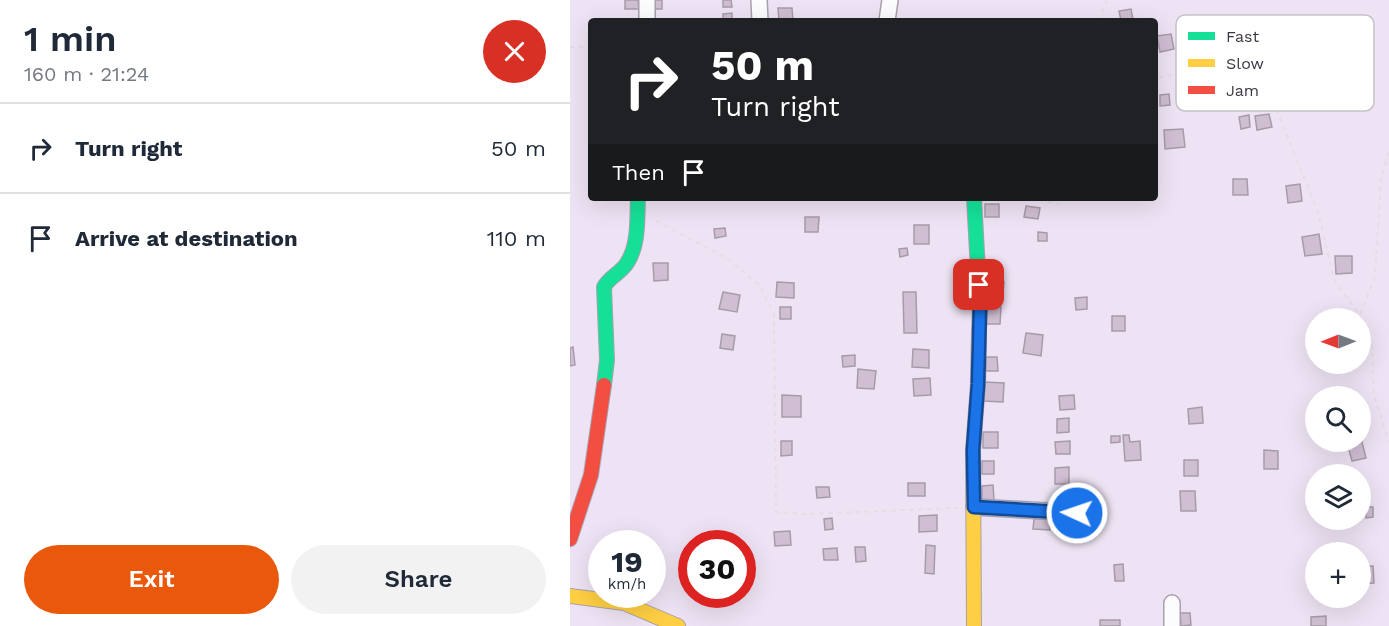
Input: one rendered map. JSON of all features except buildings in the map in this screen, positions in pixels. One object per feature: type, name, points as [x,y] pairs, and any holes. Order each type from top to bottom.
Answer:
[{"type":"street","points":[[647,18],[648,0]]},
{"type":"street","points":[[759,0],[760,18]]},
{"type":"street","points":[[887,18],[890,0]]},
{"type":"street","points":[[974,201],[980,307],[973,450],[974,626]]},
{"type":"street","points":[[570,539],[591,475],[608,360],[604,287],[608,280],[616,276],[628,262],[632,253],[638,205]]},
{"type":"street","points":[[974,507],[1098,514]]},
{"type":"street","points":[[570,596],[624,603],[678,626]]},
{"type":"street","points":[[1172,603],[1172,626]]},
{"type":"path","points":[[1099,18],[1107,0]]},
{"type":"path","points":[[570,47],[588,47]]},
{"type":"path","points":[[1158,78],[1176,74]]},
{"type":"path","points":[[1277,111],[1318,212],[1334,280],[1355,308]]},
{"type":"path","points":[[1363,308],[1375,276],[1381,178],[1389,152]]},
{"type":"path","points":[[1044,201],[1058,204],[1063,201]]},
{"type":"path","points":[[638,205],[730,260],[760,286],[774,315],[776,512],[805,514],[974,507]]},
{"type":"path","points":[[1371,342],[1374,396],[1389,442]]},
{"type":"traffic: fast","points":[[604,385],[607,360],[604,287],[631,256],[637,232],[638,201]]},
{"type":"traffic: fast","points":[[974,201],[980,307],[979,330]]},
{"type":"traffic: slow","points":[[974,626],[973,450],[979,330]]},
{"type":"traffic: slow","points":[[570,596],[624,603],[678,626]]},
{"type":"traffic: jam","points":[[570,539],[591,475],[604,385]]},
{"type":"route","points":[[979,285],[978,384],[973,450],[974,507],[1077,513]]}]
